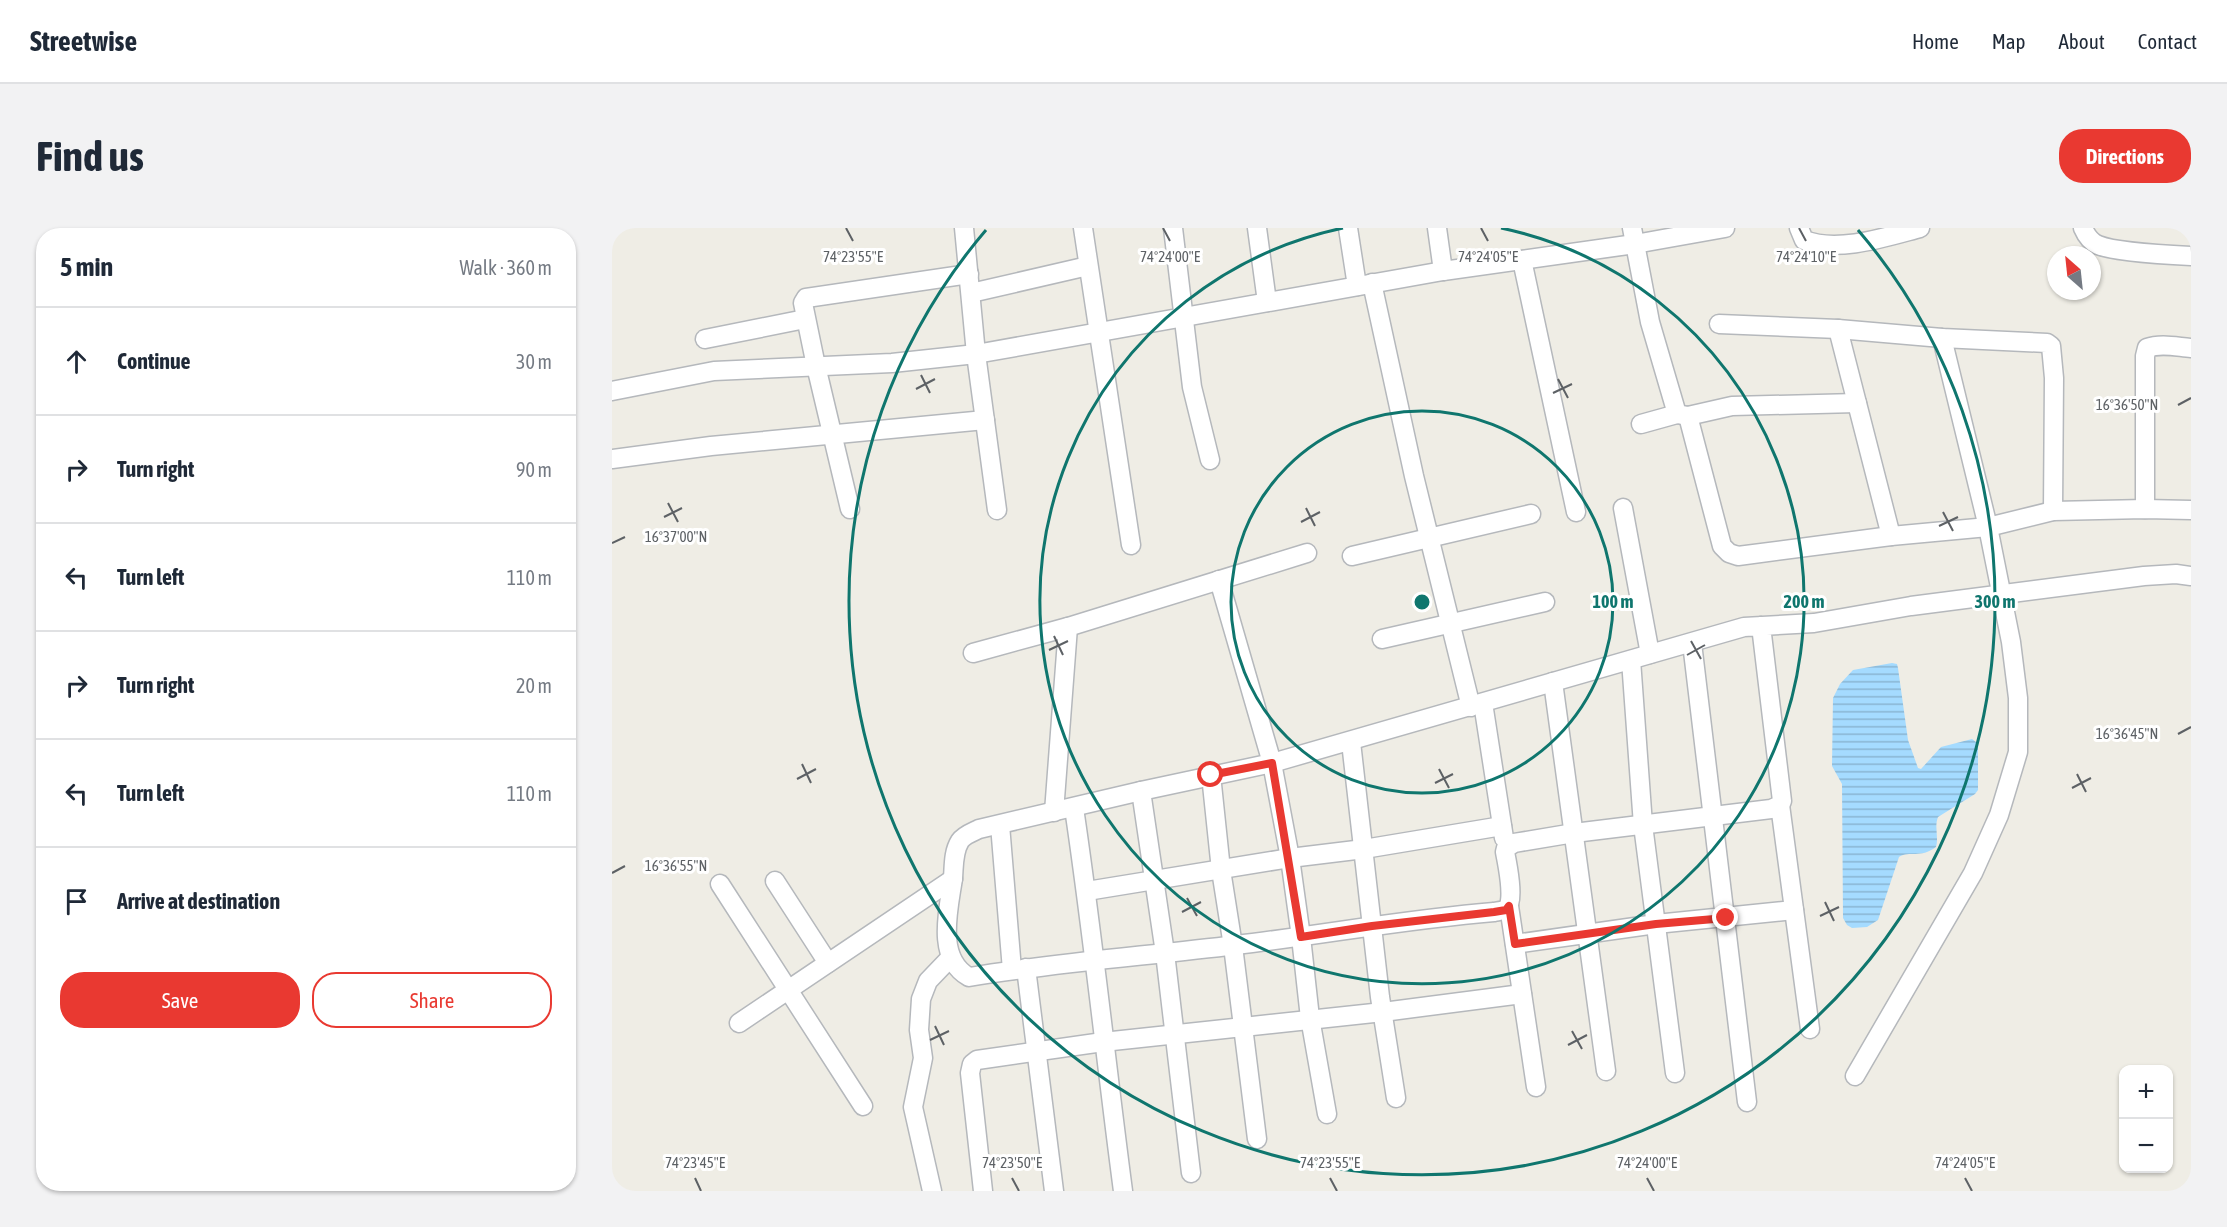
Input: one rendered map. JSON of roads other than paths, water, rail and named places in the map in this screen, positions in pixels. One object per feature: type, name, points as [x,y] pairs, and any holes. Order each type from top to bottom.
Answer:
[{"type":"street","points":[[964,228],[976,354],[997,510]]},
{"type":"street","points":[[1083,228],[1131,545]]},
{"type":"street","points":[[1173,228],[1192,387],[1210,460]]},
{"type":"street","points":[[1257,228],[1267,302]]},
{"type":"street","points":[[1348,228],[1401,420],[1450,623],[1477,705],[1506,848],[1511,898],[1509,906],[1536,1088]]},
{"type":"street","points":[[1437,228],[1443,271]]},
{"type":"street","points":[[612,391],[714,372],[892,363],[976,354],[1443,271],[1522,260],[1634,236],[1725,228]]},
{"type":"street","points":[[1799,228],[1804,240],[1819,246],[1881,239],[1920,228]]},
{"type":"street","points":[[2083,228],[2086,236],[2097,245],[2191,255]]},
{"type":"street","points":[[1634,236],[1650,322],[1682,415],[1722,546],[1729,553],[1738,556],[1891,536],[1988,527],[2053,511],[2191,510]]},
{"type":"street","points":[[1522,260],[1576,512]]},
{"type":"street","points":[[971,293],[1088,266]]},
{"type":"street","points":[[850,509],[803,303],[806,298],[969,274]]},
{"type":"street","points":[[705,339],[805,319]]},
{"type":"street","points":[[1719,324],[1838,329],[2051,345],[2054,378],[2053,511]]},
{"type":"street","points":[[1838,329],[1891,536]]},
{"type":"street","points":[[1855,1076],[1973,873],[1999,815],[2018,752],[2018,698],[2011,642],[1988,527],[1942,338]]},
{"type":"street","points":[[2145,509],[2145,356],[2147,348],[2153,346],[2191,348]]},
{"type":"street","points":[[1641,424],[1732,406],[1857,403]]},
{"type":"street","points":[[612,459],[711,446],[985,420]]},
{"type":"street","points":[[1623,508],[1650,654]]},
{"type":"street","points":[[1352,556],[1531,514]]},
{"type":"street","points":[[973,653],[1068,627],[1307,553]]},
{"type":"street","points":[[1509,906],[1506,910],[1494,912],[969,977],[951,957],[948,942],[947,910],[955,856],[963,837],[979,829],[1272,763],[1744,627],[1814,623],[1911,606],[2144,576],[2176,574],[2191,576]]},
{"type":"street","points":[[1219,580],[1272,763],[1290,858],[1310,1018],[1327,1114]]},
{"type":"street","points":[[1382,639],[1545,602]]},
{"type":"street","points":[[1761,626],[1782,801],[1780,805],[1810,1029]]},
{"type":"street","points":[[1054,812],[1068,627]]},
{"type":"street","points":[[1692,643],[1711,817],[1726,918],[1747,1102]]},
{"type":"street","points":[[1631,660],[1643,825],[1676,1073]]},
{"type":"street","points":[[1553,682],[1606,1071]]},
{"type":"street","points":[[1351,742],[1372,926],[1396,1098]]},
{"type":"street","points":[[1211,775],[1221,870],[1233,946],[1257,1139]]},
{"type":"street","points":[[1141,791],[1165,953],[1191,1173]]},
{"type":"street","points":[[1506,848],[1514,843],[1574,833],[1772,809],[1780,805]]},
{"type":"street","points":[[1074,808],[1087,891],[1103,1042],[1123,1191]]},
{"type":"street","points":[[1000,825],[1019,969],[1035,1051],[1054,1191]]},
{"type":"street","points":[[1087,891],[1502,826]]},
{"type":"street","points":[[739,1023],[953,879]]},
{"type":"street","points":[[775,880],[828,963]]},
{"type":"street","points":[[720,884],[863,1106]]},
{"type":"street","points":[[1515,944],[1656,924],[1794,910]]},
{"type":"street","points":[[932,1191],[913,1107],[923,1058],[919,1030],[921,999],[928,981],[951,957]]},
{"type":"street","points":[[983,1191],[970,1087],[972,1064],[978,1059],[1103,1042],[1310,1018],[1383,1012],[1522,994]]},
{"type":"water","points":[[1897,664],[1898,668],[1908,740],[1918,768],[1921,769],[1941,747],[1972,739],[1978,748],[1978,790],[1938,817],[1936,847],[1925,853],[1899,857],[1878,920],[1867,927],[1852,928],[1843,918],[1842,784],[1832,766],[1833,698],[1840,684],[1853,670]]}]
